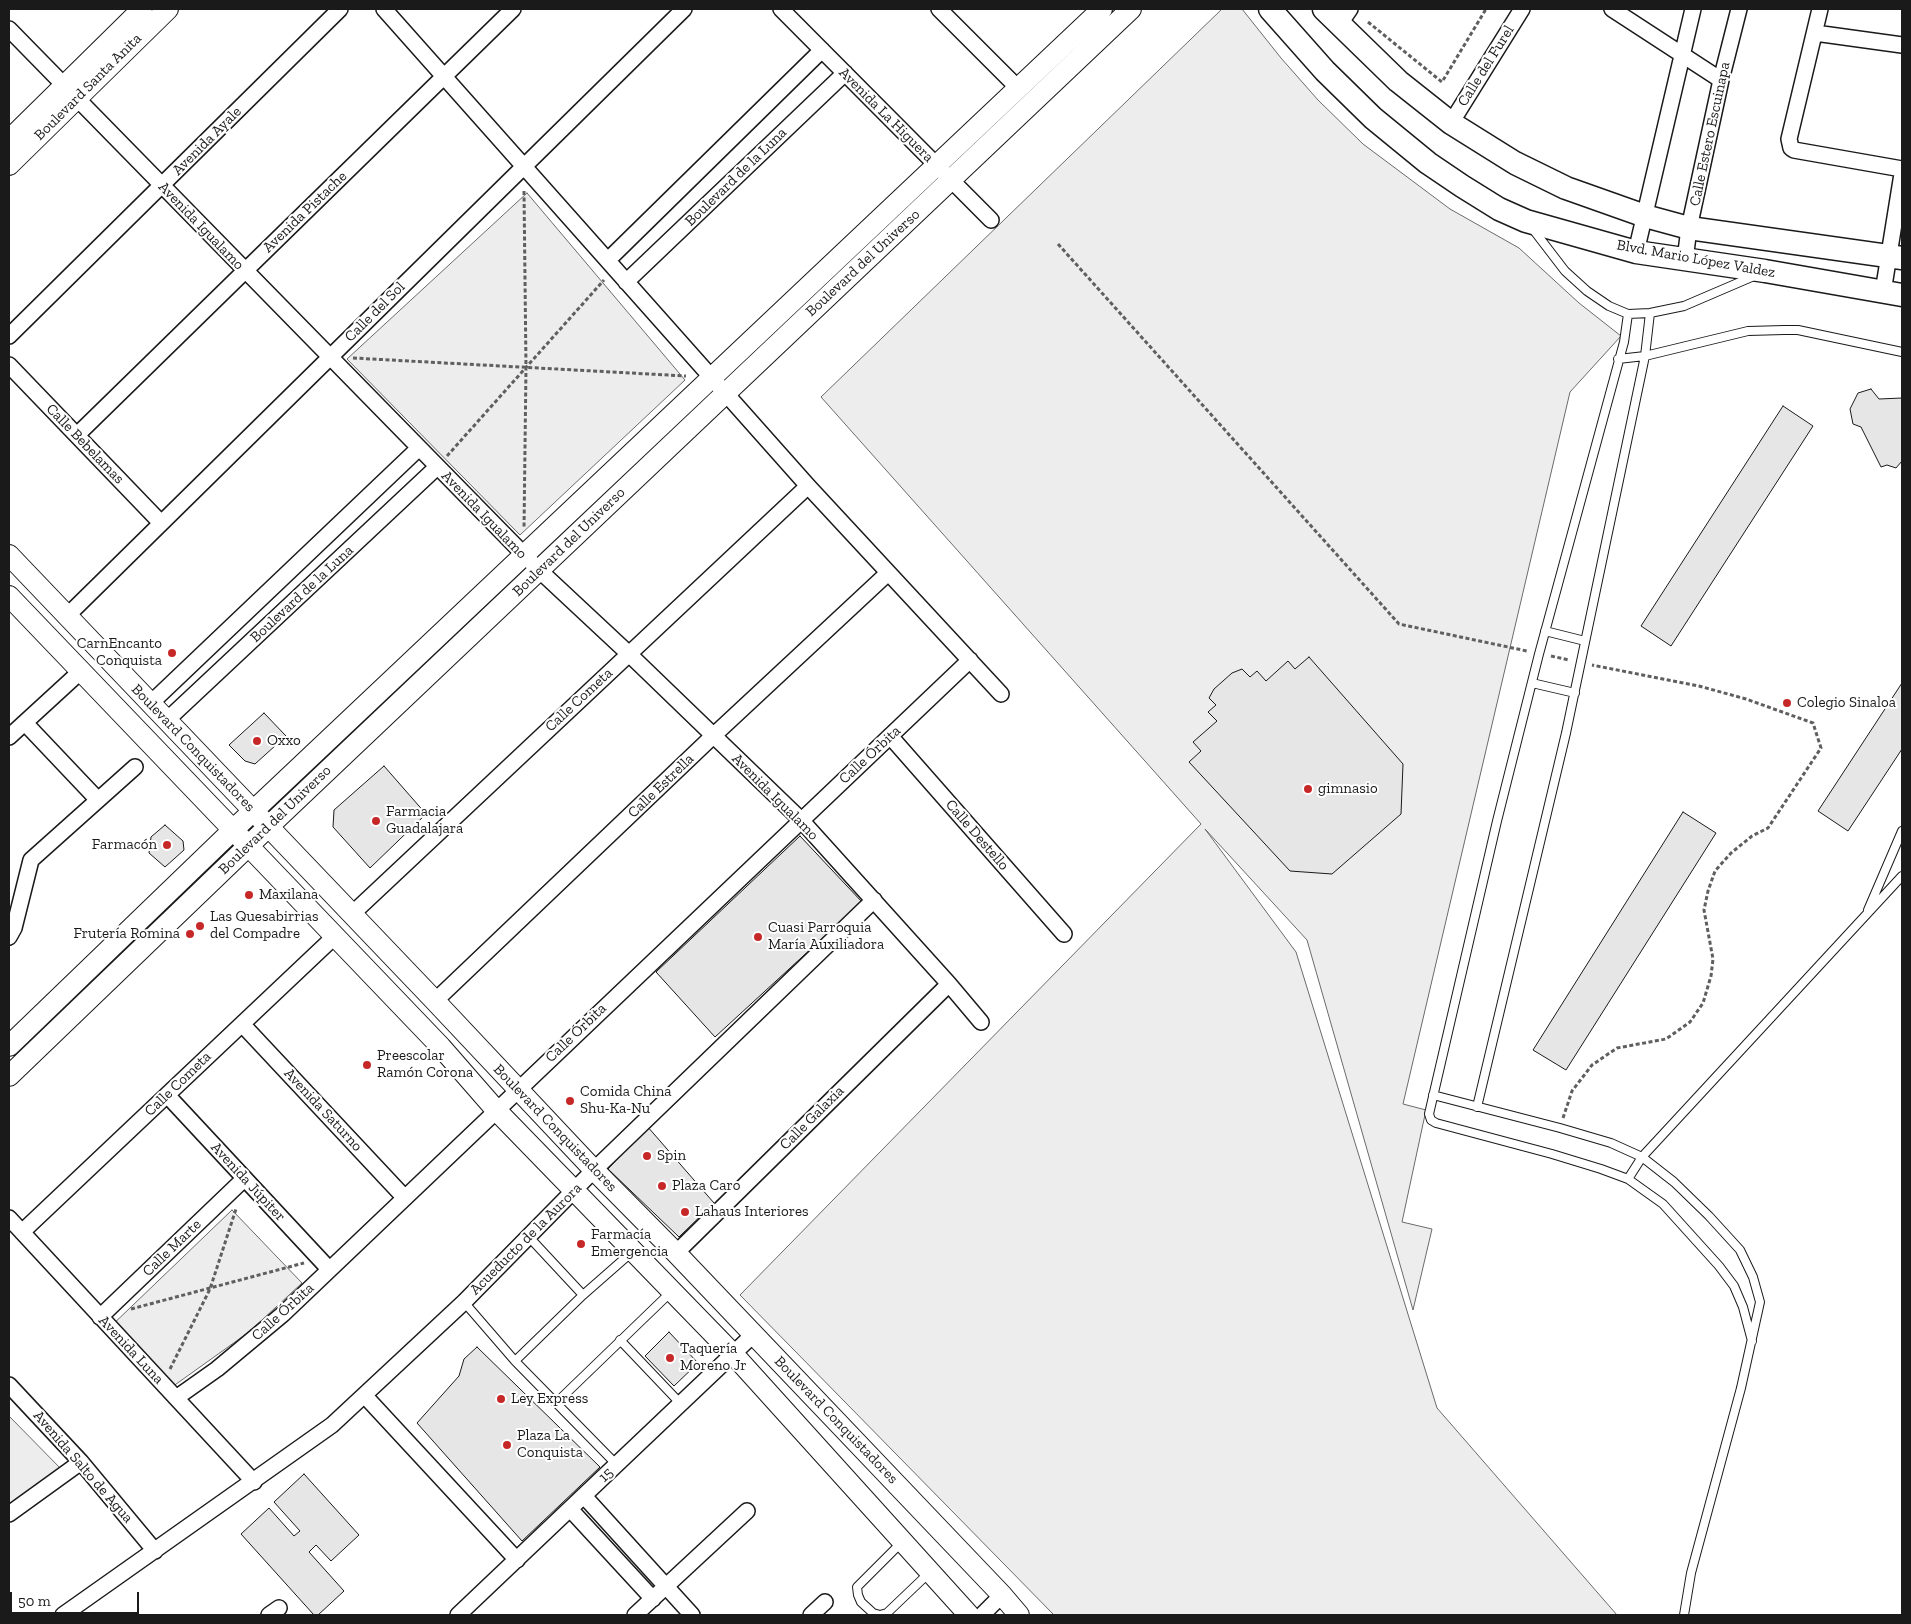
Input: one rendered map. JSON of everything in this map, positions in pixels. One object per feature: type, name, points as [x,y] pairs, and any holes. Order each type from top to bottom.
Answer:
[{"type":"main road","name":"Blvd. Mario López Valdez","points":[[1270,9],[1325,71],[1373,118],[1462,186],[1526,221],[1636,252],[1765,271],[1893,293]]},
{"type":"main road","name":"Blvd. Mario López Valdez","points":[[1324,9],[1344,17],[1398,81],[1451,124],[1515,164],[1566,188],[1645,216],[1689,228],[1896,257]]},
{"type":"street","name":"Boulevard Santa Anita","points":[[9,165],[142,9]]},
{"type":"street","name":"Boulevard Santa Anita","points":[[9,140],[70,92],[168,9]]},
{"type":"street","name":"Avenida Ayale","points":[[9,336],[340,9]]},
{"type":"street","points":[[384,9],[808,486],[1000,694]]},
{"type":"street","name":"Avenida Pistache","points":[[77,436],[513,9]]},
{"type":"street","name":"Calle del Sol","points":[[67,616],[684,9]]},
{"type":"street","name":"Avenida La Higuera","points":[[781,9],[991,220]]},
{"type":"street","points":[[939,9],[1018,88]]},
{"type":"street","name":"Boulevard del Universo","points":[[9,1076],[248,846],[1131,9]]},
{"type":"street","name":"Calle del Furel","points":[[1451,124],[1522,9]]},
{"type":"street","points":[[1612,9],[1721,80]]},
{"type":"street","points":[[1636,252],[1694,9]]},
{"type":"street","name":"Calle Estero Escuinapa","points":[[1685,260],[1689,228],[1721,80],[1739,9]]},
{"type":"street","points":[[1820,9],[1789,139],[1791,148],[1902,168]]},
{"type":"street","points":[[1098,10],[1114,25]]},
{"type":"street","name":"Boulevard del Universo","points":[[9,1046],[233,830],[1018,88],[1098,10]]},
{"type":"street","name":"Avenida Igualamo","points":[[9,29],[539,570],[801,820],[981,1022]]},
{"type":"street","points":[[1815,33],[1902,45]]},
{"type":"street","name":"Boulevard de la Luna","points":[[611,264],[822,50]]},
{"type":"street","name":"Boulevard de la Luna","points":[[626,282],[845,73]]},
{"type":"street","points":[[1893,293],[1902,174]]},
{"type":"street","name":"Calle Bebelamas","points":[[9,365],[161,523]]},
{"type":"street","name":"Boulevard de la Luna","points":[[151,703],[419,448]]},
{"type":"street","name":"Boulevard de la Luna","points":[[167,720],[437,467]]},
{"type":"street","name":"Calle Cometa","points":[[352,915],[808,486]]},
{"type":"street","name":"Boulevard Conquistadores","points":[[9,555],[594,1170],[754,1334],[1019,1615]]},
{"type":"street","name":"Calle Estrella","points":[[435,1001],[713,736],[888,573]]},
{"type":"street","name":"Boulevard Conquistadores","points":[[9,596],[440,1048],[496,1110],[734,1355],[969,1615]]},
{"type":"street","points":[[248,610],[266,628]]},
{"type":"street","name":"Calle Órbita","points":[[176,1398],[217,1369],[254,1338],[324,1264],[404,1197],[970,660]]},
{"type":"street","points":[[9,738],[81,671]]},
{"type":"street","points":[[387,684],[402,700]]},
{"type":"street","points":[[25,723],[98,800]]},
{"type":"street","name":"Calle Destello","points":[[890,736],[1064,934]]},
{"type":"street","points":[[9,937],[14,928],[31,860],[135,767]]},
{"type":"street","name":"Acueducto de la Aurora","points":[[63,1615],[254,1482],[332,1425],[365,1396],[464,1302],[594,1170],[874,900]]},
{"type":"street","name":"Calle Cometa","points":[[22,1232],[334,937]]},
{"type":"street","name":"Calle Galaxia","points":[[676,1253],[949,984]]},
{"type":"street","name":"Avenida Saturno","points":[[242,1024],[404,1197]]},
{"type":"street","name":"Avenida Júpiter","points":[[167,1096],[324,1264]]},
{"type":"street","name":"Calle Marte","points":[[101,1317],[245,1179]]},
{"type":"street","name":"Avenida Luna","points":[[9,1218],[254,1482]]},
{"type":"street","name":"15","points":[[458,1615],[754,1334]]},
{"type":"street","name":"Avenida Salto de Agua","points":[[9,1385],[81,1462],[156,1551]]},
{"type":"street","points":[[365,1396],[517,1560]]},
{"type":"street","points":[[9,1514],[81,1462]]},
{"type":"street","points":[[584,1496],[692,1615]]},
{"type":"street","points":[[570,1509],[653,1599]]},
{"type":"street","points":[[635,1615],[747,1511]]},
{"type":"street","points":[[982,1615],[1002,1595]]},
{"type":"street","points":[[811,1615],[825,1602]]},
{"type":"lane","points":[[1526,221],[1565,271],[1587,291],[1609,306],[1628,314],[1650,313],[1684,306],[1765,271]]},
{"type":"lane","points":[[1477,1107],[1575,693],[1645,356],[1650,313]]},
{"type":"lane","points":[[1628,314],[1625,337],[1539,654],[1430,1114],[1431,1120],[1436,1123],[1552,1154],[1628,1179],[1663,1204],[1719,1266],[1734,1286],[1743,1307],[1752,1341]]},
{"type":"lane","points":[[1618,358],[1645,356],[1748,331],[1784,330],[1798,330],[1902,352]]},
{"type":"lane","points":[[1545,631],[1585,641]]},
{"type":"lane","points":[[1532,683],[1575,693]]},
{"type":"lane","points":[[1866,914],[1902,831]]},
{"type":"lane","points":[[1628,1179],[1642,1157],[1902,876]]},
{"type":"lane","points":[[1433,1095],[1611,1143],[1642,1157],[1681,1189],[1709,1216],[1740,1250],[1754,1277],[1760,1302],[1752,1341],[1692,1572],[1684,1615]]},
{"type":"lane","points":[[528,1236],[584,1295]]},
{"type":"lane","points":[[515,1361],[584,1295],[634,1251]]},
{"type":"lane","points":[[556,1403],[673,1291]]},
{"type":"lane","points":[[464,1302],[515,1361],[617,1465]]},
{"type":"lane","points":[[620,1340],[680,1404]]},
{"type":"lane","points":[[903,1541],[857,1587],[861,1602],[872,1613],[880,1615],[887,1613],[930,1572]]},
{"type":"path","points":[[1367,21],[1442,82],[1486,9]]},
{"type":"path","points":[[523,166],[526,368],[524,555]]},
{"type":"path","points":[[1058,244],[1399,624],[1699,686],[1746,699],[1813,724],[1821,748],[1768,828],[1752,836],[1731,852],[1716,871],[1708,891],[1704,910],[1706,933],[1713,960],[1711,976],[1703,1003],[1690,1022],[1666,1039],[1617,1048],[1592,1065],[1572,1091],[1560,1128]]},
{"type":"path","points":[[437,467],[526,368],[611,264]]},
{"type":"path","points":[[330,357],[712,378]]},
{"type":"path","points":[[163,1383],[210,1289],[245,1179]]},
{"type":"path","points":[[101,1317],[210,1289],[324,1264]]},
{"type":"shaded area","points":[[1222,9],[1242,9],[1318,100],[1363,144],[1450,209],[1519,248],[1579,303],[1621,336],[1570,392],[1403,1104],[1426,1110],[1402,1222],[1432,1229],[1413,1310],[1307,940],[1205,829],[1296,952],[1437,1408],[1617,1615],[1054,1615],[740,1295],[1201,824],[821,397]]},
{"type":"shaded area","points":[[527,193],[685,380],[520,535],[347,359]]},
{"type":"shaded area","points":[[232,1210],[302,1283],[249,1332],[165,1392],[107,1330]]},
{"type":"shaded area","points":[[9,1416],[65,1473],[9,1510]]},
{"type":"building","points":[[1871,389],[1879,399],[1902,398],[1902,461],[1896,468],[1887,465],[1881,467],[1861,427],[1853,424],[1850,409],[1858,393]]},
{"type":"building","points":[[1783,406],[1813,426],[1671,646],[1641,626]]},
{"type":"building","name":"gimnasio","points":[[1309,657],[1403,764],[1401,814],[1332,874],[1290,871],[1189,762],[1201,751],[1193,742],[1217,721],[1208,712],[1216,705],[1209,698],[1214,689],[1232,673],[1242,669],[1250,677],[1257,671],[1266,681],[1288,661],[1295,669]]},
{"type":"building","points":[[1902,683],[1902,749],[1848,831],[1818,811]]},
{"type":"building","name":"Oxxo","points":[[264,713],[286,736],[255,764],[245,761],[229,745]]},
{"type":"building","name":"Farmacia Guadalajara","points":[[384,766],[426,814],[370,868],[333,827],[334,810]]},
{"type":"building","points":[[1683,812],[1716,833],[1566,1070],[1533,1050]]},
{"type":"building","name":"Farmacón","points":[[165,825],[183,841],[184,850],[165,867],[149,853],[151,837]]},
{"type":"building","name":"Cuasi Parroquia María Auxiliadora","points":[[800,836],[862,902],[715,1037],[656,972]]},
{"type":"building","name":"Plaza Caro","points":[[647,1126],[714,1203],[679,1237],[608,1169]]},
{"type":"building","points":[[669,1332],[698,1363],[674,1386],[645,1356]]},
{"type":"building","name":"Plaza La Conquista","points":[[477,1347],[600,1467],[522,1541],[417,1423],[459,1376],[464,1359]]},
{"type":"building","points":[[304,1474],[359,1535],[331,1561],[316,1545],[309,1552],[344,1591],[318,1615],[314,1615],[241,1534],[269,1508],[294,1536],[300,1531],[274,1502]]},
{"type":"place","name":"CarnEncanto Conquista","points":[[172,653]]},
{"type":"place","name":"Colegio Sinaloa","points":[[1787,703]]},
{"type":"place","name":"Oxxo","points":[[257,741]]},
{"type":"place","name":"gimnasio","points":[[1308,789]]},
{"type":"place","name":"Farmacia Guadalajara","points":[[376,821]]},
{"type":"place","name":"Farmacón","points":[[167,845]]},
{"type":"place","name":"Maxilana","points":[[249,895]]},
{"type":"place","name":"Las Quesabirrias del Compadre","points":[[200,926]]},
{"type":"place","name":"Frutería Romina","points":[[190,934]]},
{"type":"place","name":"Cuasi Parroquia María Auxiliadora","points":[[758,937]]},
{"type":"place","name":"Preescolar Ramón Corona","points":[[367,1065]]},
{"type":"place","name":"Comida China Shu-Ka-Nu","points":[[570,1101]]},
{"type":"place","name":"Spin","points":[[647,1156]]},
{"type":"place","name":"Plaza Caro","points":[[662,1186]]},
{"type":"place","name":"Lahaus Interiores","points":[[685,1212]]},
{"type":"place","name":"Farmacía Emergencia","points":[[581,1244]]},
{"type":"place","name":"Taquería Moreno Jr","points":[[670,1358]]},
{"type":"place","name":"Ley Express","points":[[501,1399]]},
{"type":"place","name":"Plaza La Conquista","points":[[507,1445]]}]
